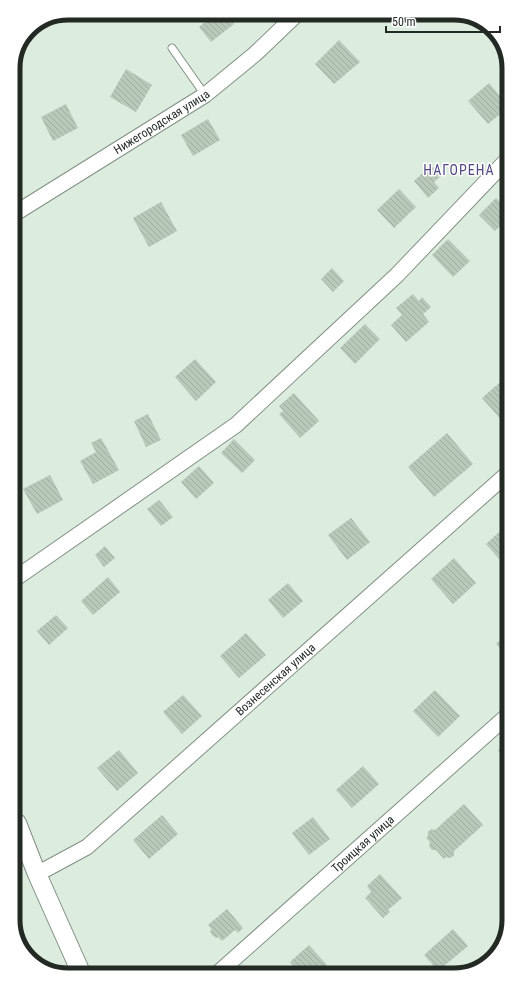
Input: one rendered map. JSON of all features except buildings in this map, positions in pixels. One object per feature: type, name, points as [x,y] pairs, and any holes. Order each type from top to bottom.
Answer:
[{"type":"street","name":"Нижегородская улица","points":[[20,210],[205,95],[255,54],[291,20]]},
{"type":"street","points":[[20,575],[236,425],[397,275],[502,165]]},
{"type":"street","name":"Вознесенская улица","points":[[37,874],[87,847],[502,478]]},
{"type":"street","name":"Троицкая улица","points":[[224,968],[502,720]]},
{"type":"street","points":[[20,831],[37,874],[79,968]]},
{"type":"lane","points":[[172,48],[205,95]]},
{"type":"district","name":"НАГОРЕНА","points":[[459,170]]}]
